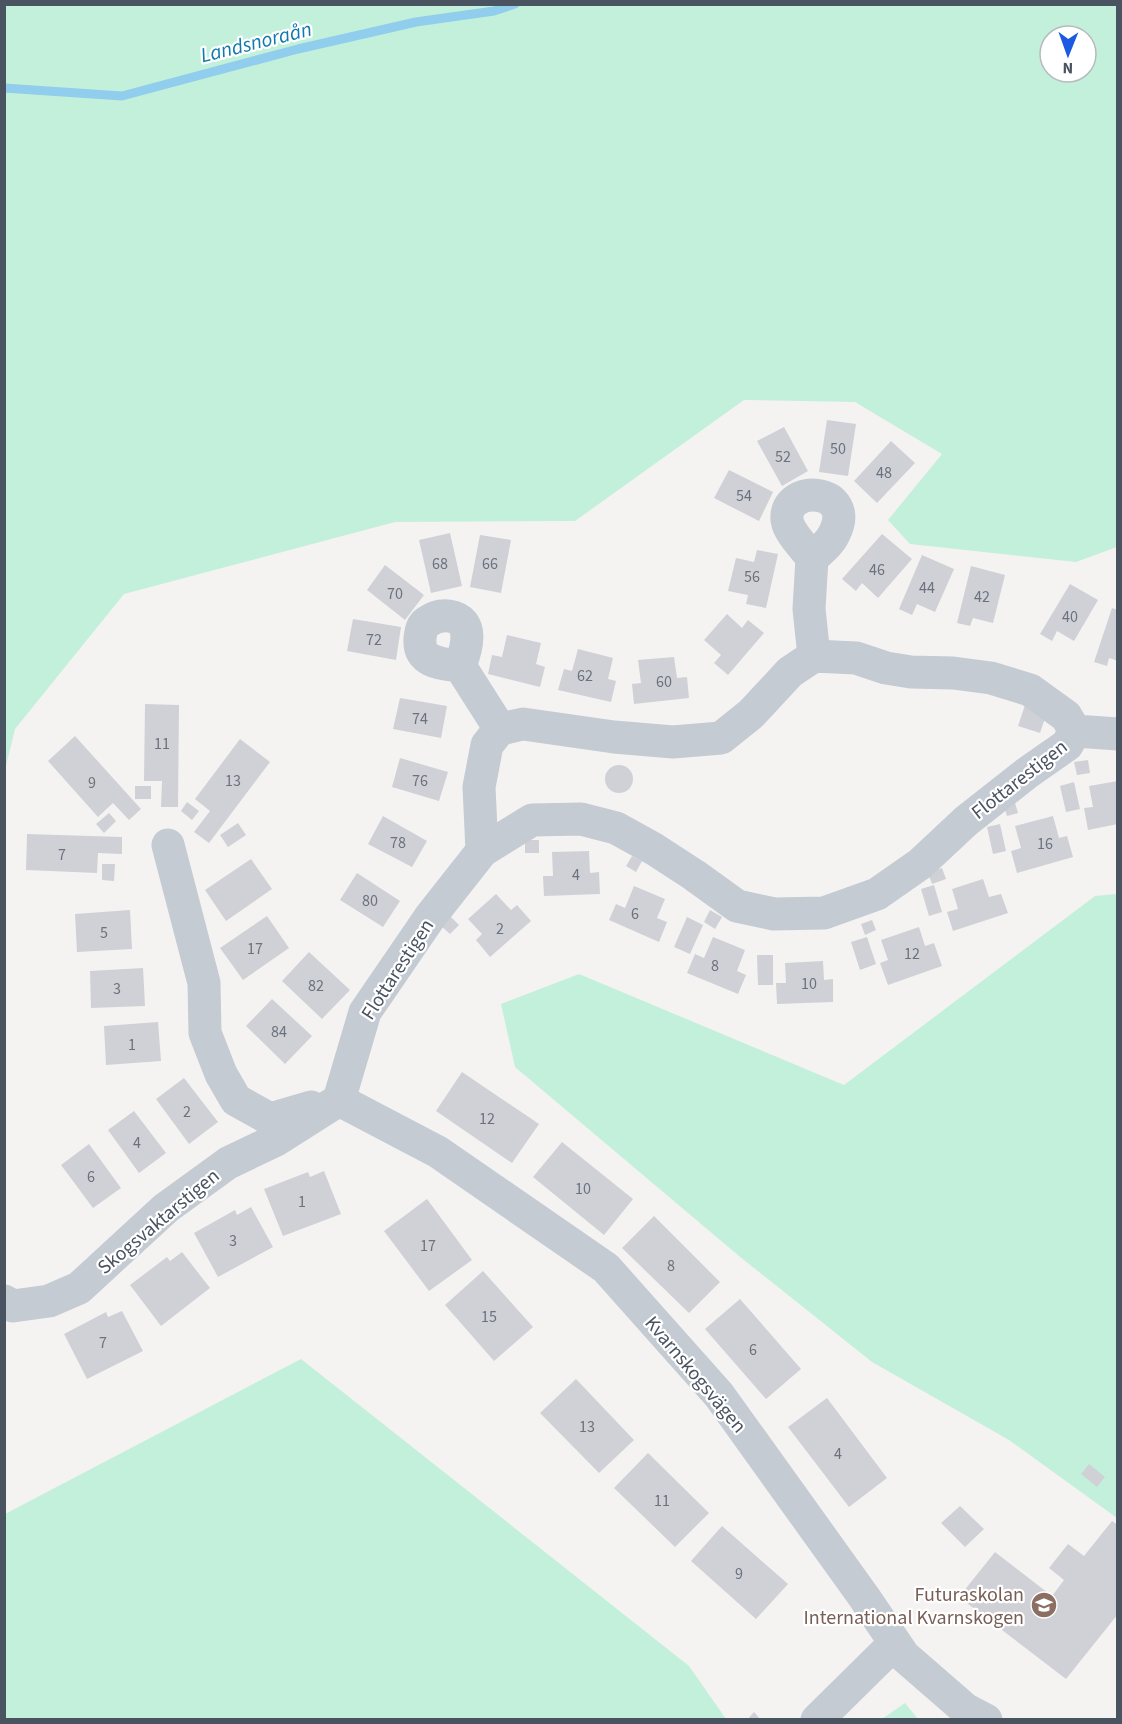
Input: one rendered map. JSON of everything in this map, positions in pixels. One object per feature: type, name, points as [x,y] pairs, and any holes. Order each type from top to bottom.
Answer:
[{"type":"street","points":[[482,851],[479,787],[487,745],[500,729],[523,724],[614,737],[673,742],[722,738],[751,714],[790,672],[814,656],[809,609],[812,558]]},
{"type":"street","name":"Flottarestigen","points":[[339,1100],[365,1011],[430,917],[482,851],[532,820],[581,819],[616,828],[694,874],[737,906],[774,914],[824,913],[877,894],[920,864],[966,820],[1067,745],[1075,731],[1066,716],[1030,690],[990,678],[953,673],[911,672],[886,668],[856,658],[814,656]]},
{"type":"street","points":[[460,666],[500,729]]},
{"type":"street","points":[[1075,731],[1118,734]]},
{"type":"street","points":[[168,845],[204,983],[205,1033],[221,1074],[236,1100],[270,1119],[339,1100]]},
{"type":"street","name":"Skogsvaktarstigen","points":[[4,1301],[13,1306],[48,1301],[79,1288],[166,1208],[228,1163],[276,1140],[339,1100]]},
{"type":"street","name":"Kvarnskogsvägen","points":[[339,1100],[438,1152],[606,1268],[719,1395],[904,1656],[965,1709],[986,1719]]},
{"type":"street","points":[[817,1719],[896,1643]]},
{"type":"green space","points":[[5,4],[1117,5],[1117,547],[1076,562],[910,544],[888,520],[942,454],[855,402],[744,400],[575,521],[395,522],[124,594],[15,729],[5,770]]},
{"type":"green space","points":[[1117,894],[1117,1518],[1009,1440],[872,1362],[739,1256],[515,1067],[501,1004],[579,974],[844,1085],[1095,896]]},
{"type":"green space","points":[[301,1359],[689,1666],[726,1719],[5,1719],[5,1514]]},
{"type":"green space","points":[[905,1703],[918,1719],[882,1719]]},
{"type":"building","points":[[827,420],[856,424],[848,476],[819,472]]},
{"type":"building","points":[[784,427],[808,471],[782,486],[757,441]]},
{"type":"building","points":[[891,441],[915,463],[877,503],[854,481]]},
{"type":"building","points":[[729,470],[773,492],[759,521],[714,498]]},
{"type":"building","points":[[450,533],[462,586],[431,593],[419,540]]},
{"type":"building","points":[[882,534],[912,559],[878,598],[862,583],[856,591],[842,579]]},
{"type":"building","points":[[480,535],[511,540],[501,593],[470,587]]},
{"type":"building","points":[[757,550],[778,554],[766,608],[746,604],[748,595],[728,591],[736,558],[754,562]]},
{"type":"building","points":[[922,555],[954,569],[935,612],[917,604],[912,615],[899,609]]},
{"type":"building","points":[[385,565],[424,595],[405,620],[367,590]]},
{"type":"building","points":[[971,566],[1005,575],[993,623],[973,618],[970,626],[957,623]]},
{"type":"building","points":[[1070,584],[1098,600],[1074,641],[1057,631],[1052,641],[1040,634]]},
{"type":"building","points":[[1112,608],[1118,610],[1118,661],[1109,658],[1107,666],[1094,662]]},
{"type":"building","points":[[727,614],[742,628],[748,620],[764,633],[728,675],[714,663],[721,655],[704,640]]},
{"type":"building","points":[[353,619],[401,627],[396,660],[347,651]]},
{"type":"building","points":[[507,635],[541,643],[536,664],[545,667],[540,687],[488,674],[492,655],[502,657]]},
{"type":"building","points":[[578,649],[613,658],[608,679],[616,681],[611,702],[558,690],[564,669],[572,671]]},
{"type":"building","points":[[674,657],[677,678],[687,677],[689,698],[634,704],[632,684],[641,683],[638,660]]},
{"type":"building","points":[[400,698],[447,706],[441,738],[393,729]]},
{"type":"building","points":[[145,704],[179,705],[178,807],[161,807],[162,781],[144,781]]},
{"type":"building","points":[[1025,705],[1047,712],[1040,733],[1018,726]]},
{"type":"building","points":[[75,736],[141,809],[129,820],[113,803],[98,817],[48,761]]},
{"type":"building","points":[[240,739],[270,762],[209,843],[194,832],[210,811],[195,799]]},
{"type":"building","points":[[400,758],[448,772],[439,801],[392,787]]},
{"type":"building","points":[[1088,760],[1090,773],[1077,775],[1074,762]]},
{"type":"building","points":[[619,765],[629,769],[633,779],[629,789],[619,793],[609,789],[605,779],[609,769]]},
{"type":"building","points":[[1118,781],[1118,824],[1088,830],[1084,808],[1093,807],[1089,786]]},
{"type":"building","points":[[1074,782],[1080,809],[1066,812],[1060,786]]},
{"type":"building","points":[[135,786],[151,786],[151,799],[135,799]]},
{"type":"building","points":[[187,802],[199,811],[192,820],[181,811]]},
{"type":"building","points":[[1015,803],[1018,813],[1007,816],[1004,806]]},
{"type":"building","points":[[109,813],[116,821],[104,833],[96,824]]},
{"type":"building","points":[[383,816],[427,841],[412,867],[368,844]]},
{"type":"building","points":[[1053,816],[1059,838],[1067,836],[1073,857],[1017,873],[1011,851],[1021,848],[1015,826]]},
{"type":"building","points":[[238,823],[246,835],[228,847],[220,835]]},
{"type":"building","points":[[1000,824],[1006,851],[993,854],[987,827]]},
{"type":"building","points":[[27,834],[122,837],[122,854],[98,853],[97,873],[26,870]]},
{"type":"building","points":[[525,840],[539,840],[539,853],[525,853]]},
{"type":"building","points":[[589,851],[590,873],[599,872],[600,894],[544,896],[543,876],[553,876],[552,852]]},
{"type":"building","points":[[632,856],[642,861],[636,872],[626,866]]},
{"type":"building","points":[[251,859],[272,889],[226,921],[205,890]]},
{"type":"building","points":[[102,864],[115,864],[114,881],[102,880]]},
{"type":"building","points":[[942,868],[946,879],[932,884],[928,873]]},
{"type":"building","points":[[357,873],[400,901],[383,927],[340,900]]},
{"type":"building","points":[[983,879],[989,897],[1001,894],[1008,913],[953,931],[947,912],[958,909],[952,889]]},
{"type":"building","points":[[934,885],[942,912],[929,916],[921,889]]},
{"type":"building","points":[[634,886],[665,899],[657,918],[667,922],[659,942],[609,920],[616,904],[625,908]]},
{"type":"building","points":[[496,894],[511,910],[517,905],[531,921],[490,957],[476,940],[482,934],[468,919]]},
{"type":"building","points":[[130,910],[132,949],[77,952],[75,914]]},
{"type":"building","points":[[710,910],[722,917],[715,929],[704,922]]},
{"type":"building","points":[[267,916],[289,948],[243,980],[220,948]]},
{"type":"building","points":[[450,916],[459,925],[450,934],[441,926]]},
{"type":"building","points":[[687,917],[703,925],[690,954],[674,947]]},
{"type":"building","points":[[872,920],[876,930],[865,935],[861,924]]},
{"type":"building","points":[[919,927],[925,946],[934,943],[942,966],[888,985],[880,963],[888,960],[881,940]]},
{"type":"building","points":[[713,937],[745,950],[737,971],[746,975],[738,994],[687,973],[695,954],[704,958]]},
{"type":"building","points":[[867,937],[876,964],[860,970],[851,942]]},
{"type":"building","points":[[309,952],[350,990],[322,1019],[282,981]]},
{"type":"building","points":[[757,955],[773,955],[773,985],[758,985]]},
{"type":"building","points":[[823,961],[824,980],[833,979],[833,1002],[777,1004],[776,983],[786,983],[785,963]]},
{"type":"building","points":[[143,968],[145,1006],[91,1008],[90,971]]},
{"type":"building","points":[[272,999],[312,1036],[285,1064],[246,1026]]},
{"type":"building","points":[[158,1022],[161,1061],[106,1065],[104,1026]]},
{"type":"building","points":[[462,1072],[539,1124],[512,1163],[436,1111]]},
{"type":"building","points":[[184,1078],[218,1122],[189,1144],[156,1099]]},
{"type":"building","points":[[134,1111],[166,1153],[139,1173],[108,1130]]},
{"type":"building","points":[[562,1142],[633,1199],[604,1235],[533,1177]]},
{"type":"building","points":[[89,1144],[121,1188],[93,1208],[61,1165]]},
{"type":"building","points":[[324,1171],[341,1214],[283,1236],[264,1189],[308,1172],[310,1177]]},
{"type":"building","points":[[427,1199],[472,1260],[429,1291],[384,1231]]},
{"type":"building","points":[[251,1207],[273,1247],[218,1277],[194,1233],[235,1210],[237,1215]]},
{"type":"building","points":[[654,1216],[720,1282],[689,1313],[622,1248]]},
{"type":"building","points":[[182,1252],[210,1288],[161,1326],[130,1285],[167,1257],[170,1261]]},
{"type":"building","points":[[483,1271],[533,1327],[494,1361],[445,1305]]},
{"type":"building","points":[[740,1299],[801,1369],[766,1399],[705,1329]]},
{"type":"building","points":[[122,1311],[143,1351],[87,1379],[64,1334],[106,1312],[108,1317]]},
{"type":"building","points":[[576,1379],[634,1440],[599,1473],[540,1413]]},
{"type":"building","points":[[827,1398],[887,1478],[849,1507],[788,1427]]},
{"type":"building","points":[[648,1453],[709,1513],[675,1547],[614,1488]]},
{"type":"building","points":[[1089,1464],[1105,1477],[1097,1487],[1081,1474]]},
{"type":"building","points":[[960,1506],[984,1529],[965,1547],[941,1523]]},
{"type":"building","name":"Futuraskolan International Kvarnskogen","points":[[1112,1521],[1118,1525],[1118,1614],[1066,1679],[959,1597],[995,1552],[1052,1596],[1064,1580],[1049,1568],[1068,1544],[1084,1556]]},
{"type":"building","points":[[722,1526],[788,1584],[756,1619],[691,1561]]},
{"type":"building","points":[[754,1712],[761,1720],[747,1720]]},
{"type":"waterway","name":"Landsnoraån","points":[[4,88],[122,96],[298,49],[416,22],[494,11],[515,4]]},
{"type":"place","name":"Futuraskolan International Kvarnskogen","points":[[1044,1605]]}]
